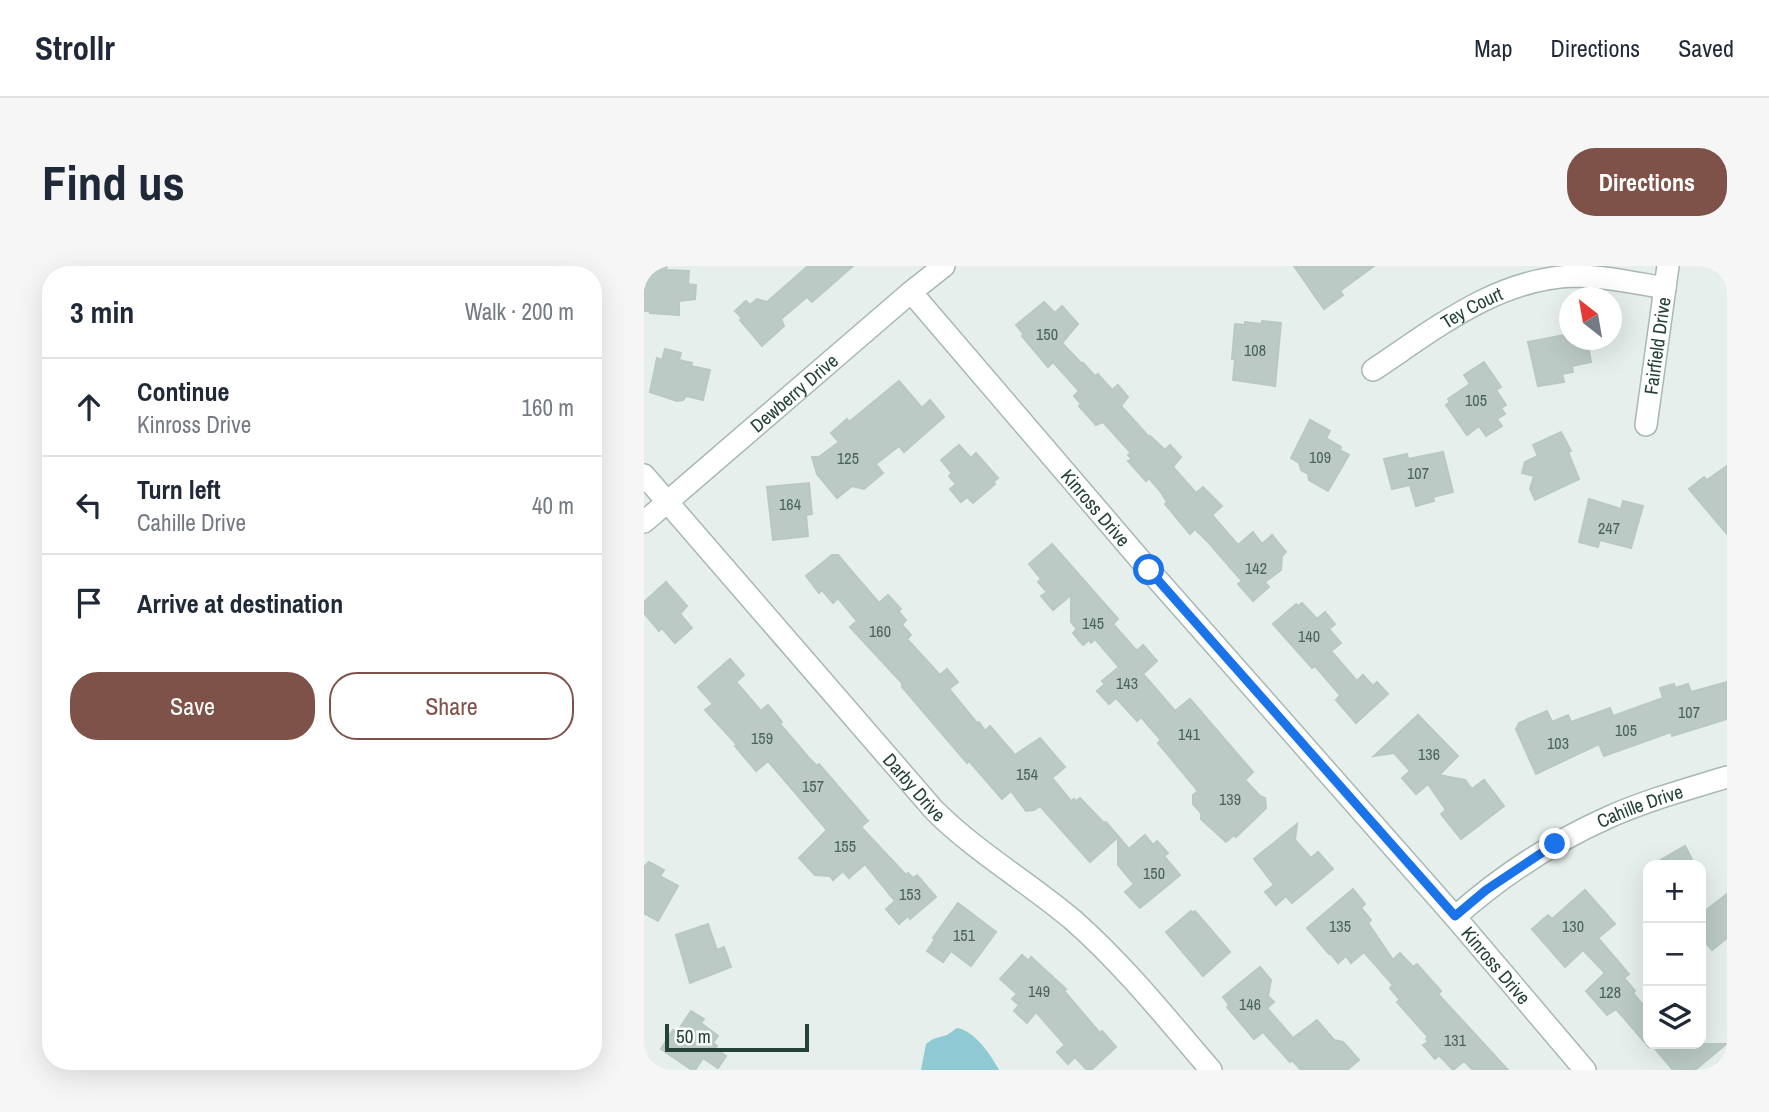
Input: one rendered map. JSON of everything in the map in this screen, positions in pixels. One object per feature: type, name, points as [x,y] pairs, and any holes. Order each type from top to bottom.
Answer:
[{"type":"street","name":"Dewberry Drive","points":[[644,522],[944,266]]},
{"type":"street","name":"Fairfield Drive","points":[[1646,425],[1668,266]]},
{"type":"street","name":"Tey Court","points":[[1373,370],[1461,313],[1505,290],[1530,282],[1577,276],[1665,288]]},
{"type":"street","name":"Kinross Drive","points":[[911,292],[1149,570],[1455,916],[1585,1070]]},
{"type":"street","name":"Darby Drive","points":[[644,475],[934,810],[955,831],[1072,919],[1099,944],[1211,1070]]},
{"type":"street","name":"Cahille Drive","points":[[1455,916],[1516,869],[1583,829],[1636,806],[1727,777]]},
{"type":"water","points":[[957,1028],[976,1039],[999,1070],[921,1070],[926,1044]]},
{"type":"building","points":[[644,266],[667,266],[666,270],[689,271],[688,284],[696,285],[695,299],[679,301],[679,315],[644,311]]},
{"type":"building","points":[[808,266],[853,266],[812,302],[807,297],[781,319],[784,326],[762,346],[735,311],[746,301],[750,305],[757,299],[767,302]]},
{"type":"building","points":[[1294,266],[1374,266],[1340,291],[1343,295],[1324,309]]},
{"type":"building","points":[[1044,302],[1055,313],[1062,306],[1078,324],[1062,343],[1112,390],[1118,385],[1128,397],[1121,406],[1149,437],[1165,450],[1170,445],[1181,457],[1173,467],[1196,493],[1203,487],[1222,506],[1212,515],[1238,545],[1253,532],[1262,544],[1272,535],[1286,552],[1282,556],[1281,570],[1265,582],[1269,587],[1253,601],[1238,584],[1242,581],[1209,543],[1195,529],[1190,534],[1165,504],[1167,502],[1149,478],[1146,481],[1128,461],[1132,459],[1128,455],[1131,453],[1103,422],[1096,425],[1079,406],[1081,404],[1074,396],[1079,391],[1053,362],[1048,367],[1022,336],[1024,335],[1016,325]]},
{"type":"building","points":[[1262,321],[1281,323],[1275,386],[1233,380],[1235,324],[1262,324]]},
{"type":"building","points":[[1559,336],[1559,350],[1589,350],[1591,362],[1572,366],[1573,372],[1562,374],[1564,382],[1538,386],[1528,342]]},
{"type":"building","points":[[665,349],[681,353],[679,360],[692,363],[691,366],[710,370],[703,400],[686,396],[677,401],[650,392],[657,358],[662,360]]},
{"type":"building","points":[[1484,362],[1501,387],[1496,390],[1506,405],[1501,408],[1505,414],[1497,419],[1502,426],[1486,436],[1479,426],[1467,435],[1446,405],[1450,402],[1448,399],[1470,384],[1464,375]]},
{"type":"building","points":[[899,381],[922,408],[930,400],[944,417],[904,452],[899,446],[876,464],[883,473],[864,489],[852,486],[837,498],[817,474],[812,457],[819,457],[839,442],[831,433],[847,419],[849,422]]},
{"type":"building","points":[[1310,420],[1330,431],[1326,438],[1349,455],[1328,491],[1309,480],[1308,474],[1301,470],[1299,463],[1291,458]]},
{"type":"building","points":[[1561,432],[1571,451],[1568,452],[1579,479],[1535,500],[1530,489],[1534,476],[1522,473],[1525,462],[1538,456],[1533,445]]},
{"type":"building","points":[[959,445],[971,458],[976,453],[998,478],[993,482],[995,484],[973,503],[967,497],[961,502],[950,489],[956,484],[949,476],[952,473],[941,460]]},
{"type":"building","points":[[1443,452],[1453,492],[1433,497],[1434,501],[1416,506],[1410,485],[1392,489],[1384,459],[1407,454],[1408,459]]},
{"type":"building","points":[[1727,466],[1727,534],[1689,489],[1704,477],[1707,480]]},
{"type":"building","points":[[809,483],[812,514],[806,515],[808,536],[773,540],[767,487]]},
{"type":"building","points":[[1589,499],[1621,509],[1623,501],[1643,506],[1631,548],[1600,540],[1598,547],[1579,542]]},
{"type":"building","points":[[1052,544],[1118,619],[1113,624],[1137,651],[1143,645],[1157,661],[1143,674],[1175,711],[1190,699],[1253,772],[1245,780],[1265,798],[1266,808],[1236,837],[1234,835],[1226,842],[1201,819],[1201,813],[1193,804],[1193,795],[1198,791],[1158,743],[1161,740],[1141,717],[1137,721],[1116,698],[1109,704],[1097,691],[1105,684],[1102,681],[1119,667],[1095,639],[1083,645],[1073,633],[1077,629],[1071,622],[1071,595],[1053,610],[1041,596],[1047,592],[1038,582],[1041,579],[1029,564]]},
{"type":"building","points":[[832,555],[838,555],[879,603],[888,595],[901,609],[898,611],[906,620],[902,625],[911,635],[907,639],[940,675],[947,669],[958,682],[949,689],[985,731],[990,726],[1015,755],[1040,738],[1065,767],[1052,778],[1071,801],[1080,798],[1106,822],[1129,849],[1145,835],[1153,845],[1157,841],[1168,853],[1164,856],[1180,875],[1140,908],[1125,892],[1134,884],[1118,865],[1118,837],[1090,862],[1040,806],[1026,811],[1011,791],[1002,799],[969,761],[967,763],[902,687],[902,683],[850,627],[857,621],[838,598],[833,603],[822,590],[819,593],[806,576]]},
{"type":"building","points":[[666,582],[687,606],[680,614],[692,628],[675,643],[662,628],[659,631],[644,613],[644,602]]},
{"type":"building","points":[[1302,603],[1317,619],[1325,612],[1335,624],[1329,629],[1341,643],[1331,651],[1357,681],[1363,675],[1373,686],[1377,682],[1388,694],[1356,723],[1336,700],[1340,695],[1273,624],[1296,604],[1298,606]]},
{"type":"building","points":[[730,659],[744,675],[736,682],[761,711],[768,705],[782,722],[780,724],[809,758],[817,766],[819,764],[868,821],[861,827],[906,875],[908,873],[913,878],[917,875],[936,897],[910,919],[908,916],[899,924],[886,909],[895,901],[865,864],[849,878],[843,871],[833,880],[830,876],[815,875],[799,858],[827,830],[768,761],[756,771],[735,746],[737,745],[705,710],[713,704],[698,687]]},
{"type":"building","points":[[1727,682],[1727,719],[1672,736],[1671,732],[1604,756],[1599,744],[1536,774],[1516,729],[1519,723],[1547,711],[1552,722],[1568,715],[1571,722],[1610,708],[1613,716],[1663,698],[1660,688],[1674,684],[1675,688],[1688,684],[1691,692]]},
{"type":"building","points":[[1418,715],[1458,756],[1439,775],[1465,780],[1472,789],[1484,780],[1504,806],[1461,839],[1441,814],[1446,810],[1428,784],[1416,794],[1402,778],[1410,771],[1394,753],[1374,756]]},
{"type":"building","points":[[1297,824],[1295,840],[1311,858],[1318,852],[1333,869],[1292,903],[1286,896],[1276,905],[1265,892],[1274,885],[1254,859]]},
{"type":"building","points":[[1685,846],[1692,860],[1661,860]]},
{"type":"building","points":[[649,862],[664,870],[660,876],[678,886],[658,921],[644,913],[644,867]]},
{"type":"building","points":[[1353,889],[1365,904],[1361,908],[1371,920],[1368,923],[1393,960],[1400,953],[1413,967],[1417,964],[1441,991],[1438,994],[1508,1070],[1473,1070],[1464,1061],[1453,1070],[1439,1055],[1435,1059],[1423,1045],[1428,1042],[1428,1037],[1397,1002],[1400,1000],[1390,988],[1393,985],[1364,952],[1351,963],[1346,956],[1338,963],[1329,954],[1307,928]]},
{"type":"building","points":[[1585,890],[1615,924],[1598,938],[1629,974],[1624,978],[1643,1005],[1643,1040],[1616,1009],[1607,1015],[1586,991],[1605,973],[1583,950],[1565,967],[1532,929],[1548,915],[1552,919]]},
{"type":"building","points":[[1727,894],[1727,938],[1712,950],[1706,943],[1706,910]]},
{"type":"building","points":[[958,903],[996,932],[971,966],[951,951],[943,962],[927,951]]},
{"type":"building","points":[[1191,911],[1195,911],[1230,952],[1203,976],[1166,932]]},
{"type":"building","points":[[708,924],[717,950],[724,947],[731,967],[690,983],[676,935]]},
{"type":"building","points":[[1022,955],[1029,961],[1031,957],[1066,989],[1064,991],[1100,1033],[1102,1031],[1116,1047],[1091,1070],[1087,1070],[1075,1057],[1068,1064],[1057,1052],[1065,1045],[1036,1012],[1027,1023],[1014,1011],[1019,1005],[1012,999],[1017,994],[1000,979]]},
{"type":"building","points":[[1260,967],[1271,980],[1268,996],[1274,1002],[1267,1008],[1293,1038],[1317,1020],[1334,1040],[1343,1042],[1359,1060],[1347,1070],[1301,1070],[1292,1060],[1290,1062],[1263,1032],[1254,1039],[1227,1007],[1229,1005],[1223,997]]},
{"type":"building","points":[[691,1011],[704,1019],[701,1023],[718,1036],[713,1043],[717,1046],[715,1048],[726,1056],[718,1068],[703,1058],[695,1070],[692,1070],[661,1049],[673,1030],[677,1032]]},
{"type":"building","points":[[1706,1044],[1726,1044],[1695,1070],[1673,1070],[1655,1049],[1706,1049]]},
{"type":"route","points":[[1149,570],[1455,916],[1486,890],[1555,844]]}]
